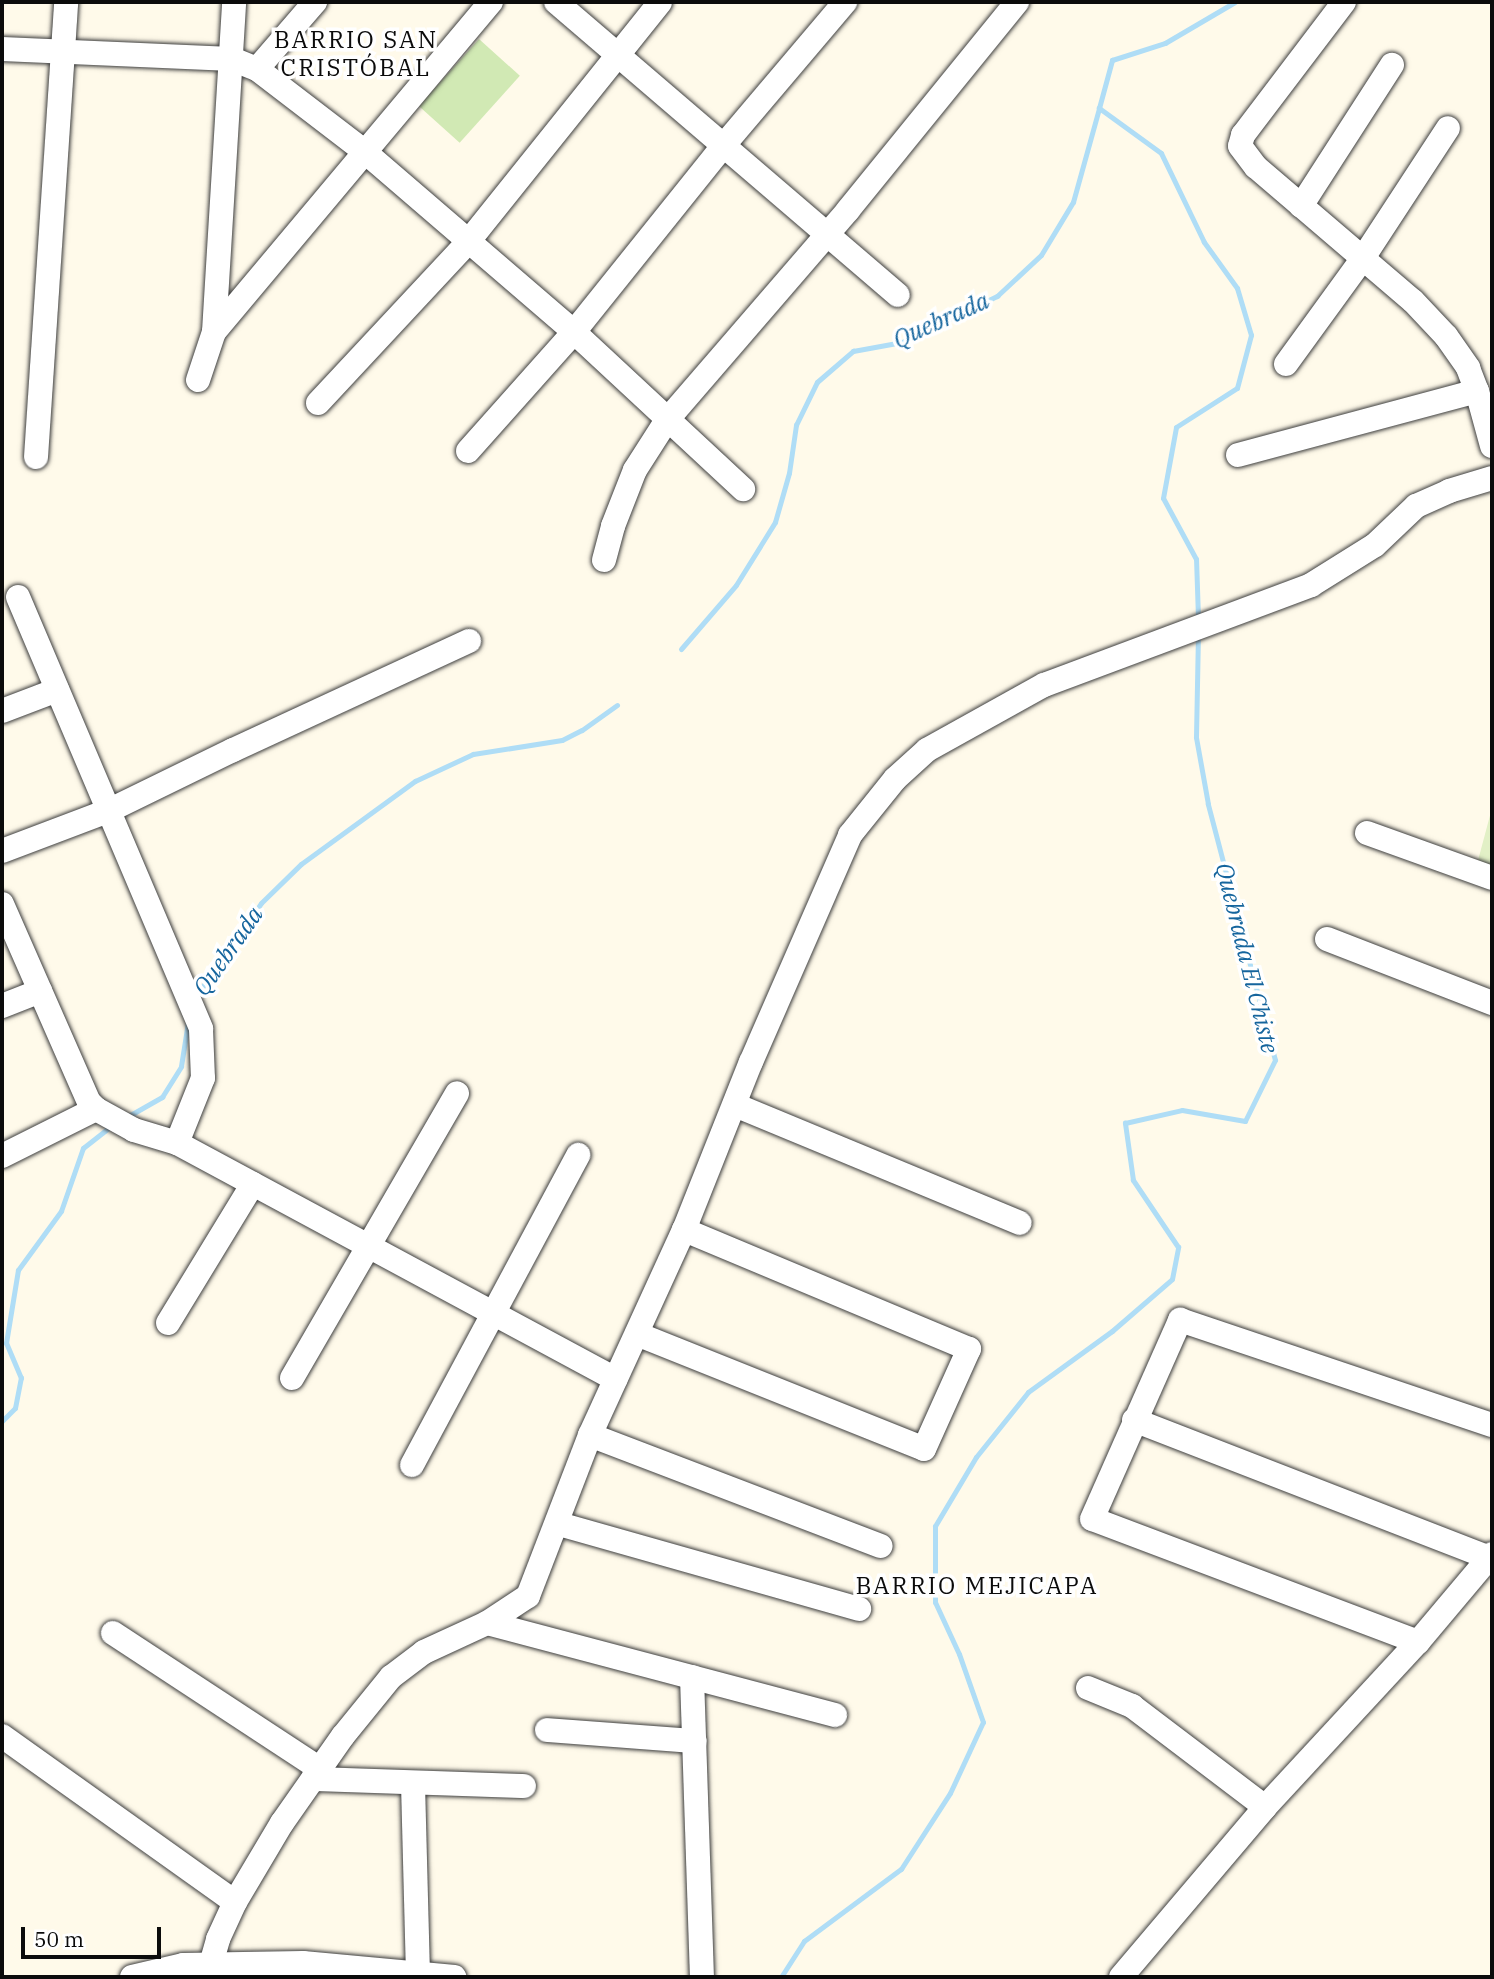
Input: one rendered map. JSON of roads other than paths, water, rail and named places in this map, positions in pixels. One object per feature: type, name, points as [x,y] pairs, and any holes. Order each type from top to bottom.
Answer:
[{"type":"street","points":[[36,457],[66,2]]},
{"type":"street","points":[[198,380],[215,332],[234,2]]},
{"type":"street","points":[[257,69],[316,2]]},
{"type":"street","points":[[215,332],[491,2]]},
{"type":"street","points":[[556,2],[898,295]]},
{"type":"street","points":[[318,403],[468,242],[660,2]]},
{"type":"street","points":[[468,451],[574,332],[723,146],[845,2]]},
{"type":"street","points":[[604,559],[635,470],[667,420],[827,234],[1017,2]]},
{"type":"street","points":[[1344,2],[1243,135],[1240,146],[1256,167],[1413,301],[1446,336],[1468,368],[1492,446]]},
{"type":"street","points":[[2,49],[232,59],[257,69],[365,152],[574,332],[743,489]]},
{"type":"street","points":[[1301,206],[1392,65]]},
{"type":"street","points":[[1286,364],[1363,258],[1448,128]]},
{"type":"street","points":[[1238,455],[1477,391]]},
{"type":"street","points":[[211,1964],[218,1938],[235,1902],[282,1823],[391,1677],[424,1652],[487,1623],[528,1596],[559,1524],[590,1435],[684,1230],[850,835],[895,779],[927,750],[1044,685],[1311,585],[1375,545],[1416,506],[1449,491],[1492,478]]},
{"type":"street","points":[[18,597],[201,1029],[203,1078],[177,1143]]},
{"type":"street","points":[[2,851],[108,811],[469,641]]},
{"type":"street","points":[[2,711],[57,690]]},
{"type":"street","points":[[1367,833],[1492,878]]},
{"type":"street","points":[[2,904],[89,1102],[96,1109],[134,1130],[177,1143],[615,1379]]},
{"type":"street","points":[[1327,939],[1492,1003]]},
{"type":"street","points":[[2,1006],[40,991]]},
{"type":"street","points":[[292,1378],[457,1093]]},
{"type":"street","points":[[735,1105],[1020,1223]]},
{"type":"street","points":[[2,1156],[96,1109]]},
{"type":"street","points":[[412,1465],[578,1155]]},
{"type":"street","points":[[168,1323],[253,1184]]},
{"type":"street","points":[[637,1334],[924,1449],[969,1349],[684,1230]]},
{"type":"street","points":[[1418,1642],[1093,1519],[1180,1320],[1492,1425]]},
{"type":"street","points":[[1121,1977],[1265,1807],[1418,1642],[1492,1557],[1134,1420]]},
{"type":"street","points":[[590,1435],[880,1546]]},
{"type":"street","points":[[559,1524],[859,1609]]},
{"type":"street","points":[[487,1623],[835,1715]]},
{"type":"street","points":[[113,1633],[317,1774],[413,1784],[524,1786]]},
{"type":"street","points":[[692,1677],[702,1977]]},
{"type":"street","points":[[1088,1688],[1132,1706],[1265,1807]]},
{"type":"street","points":[[547,1730],[695,1741]]},
{"type":"street","points":[[2,1736],[235,1902]]},
{"type":"street","points":[[413,1784],[418,1974]]},
{"type":"street","points":[[132,1977],[183,1965],[303,1964],[454,1977]]},
{"type":"waterway","name":"Quebrada El Chiste","points":[[1198,618],[1196,559],[1163,498],[1176,427],[1237,388],[1251,335],[1237,288],[1204,242],[1161,153],[1099,108],[1112,60],[1165,43],[1235,2]]},
{"type":"waterway","name":"Quebrada","points":[[681,649],[736,585],[775,522],[789,473],[796,425],[817,382],[853,351],[902,342],[997,296],[1041,255],[1073,202],[1099,108]]},
{"type":"waterway","name":"Quebrada El Chiste","points":[[781,1977],[804,1941],[901,1869],[950,1793],[983,1722],[959,1654],[935,1602],[935,1526],[976,1457],[1028,1392],[1112,1331],[1172,1279],[1178,1247],[1133,1180],[1125,1123],[1182,1110],[1245,1121],[1275,1060],[1208,804],[1196,737],[1198,635]]},
{"type":"waterway","name":"Quebrada","points":[[196,996],[261,903],[301,864],[415,781],[473,754],[562,740],[582,730],[617,705]]},
{"type":"waterway","name":"Quebrada","points":[[125,1118],[162,1097],[181,1066],[188,1022]]},
{"type":"waterway","name":"Quebrada","points":[[2,1421],[15,1408],[21,1378],[6,1343],[18,1270],[61,1211],[83,1148],[111,1126]]},
{"type":"district","name":"BARRIO SAN CRISTÓBAL","points":[[356,54]]},
{"type":"district","name":"BARRIO MEJICAPA","points":[[977,1586]]}]
